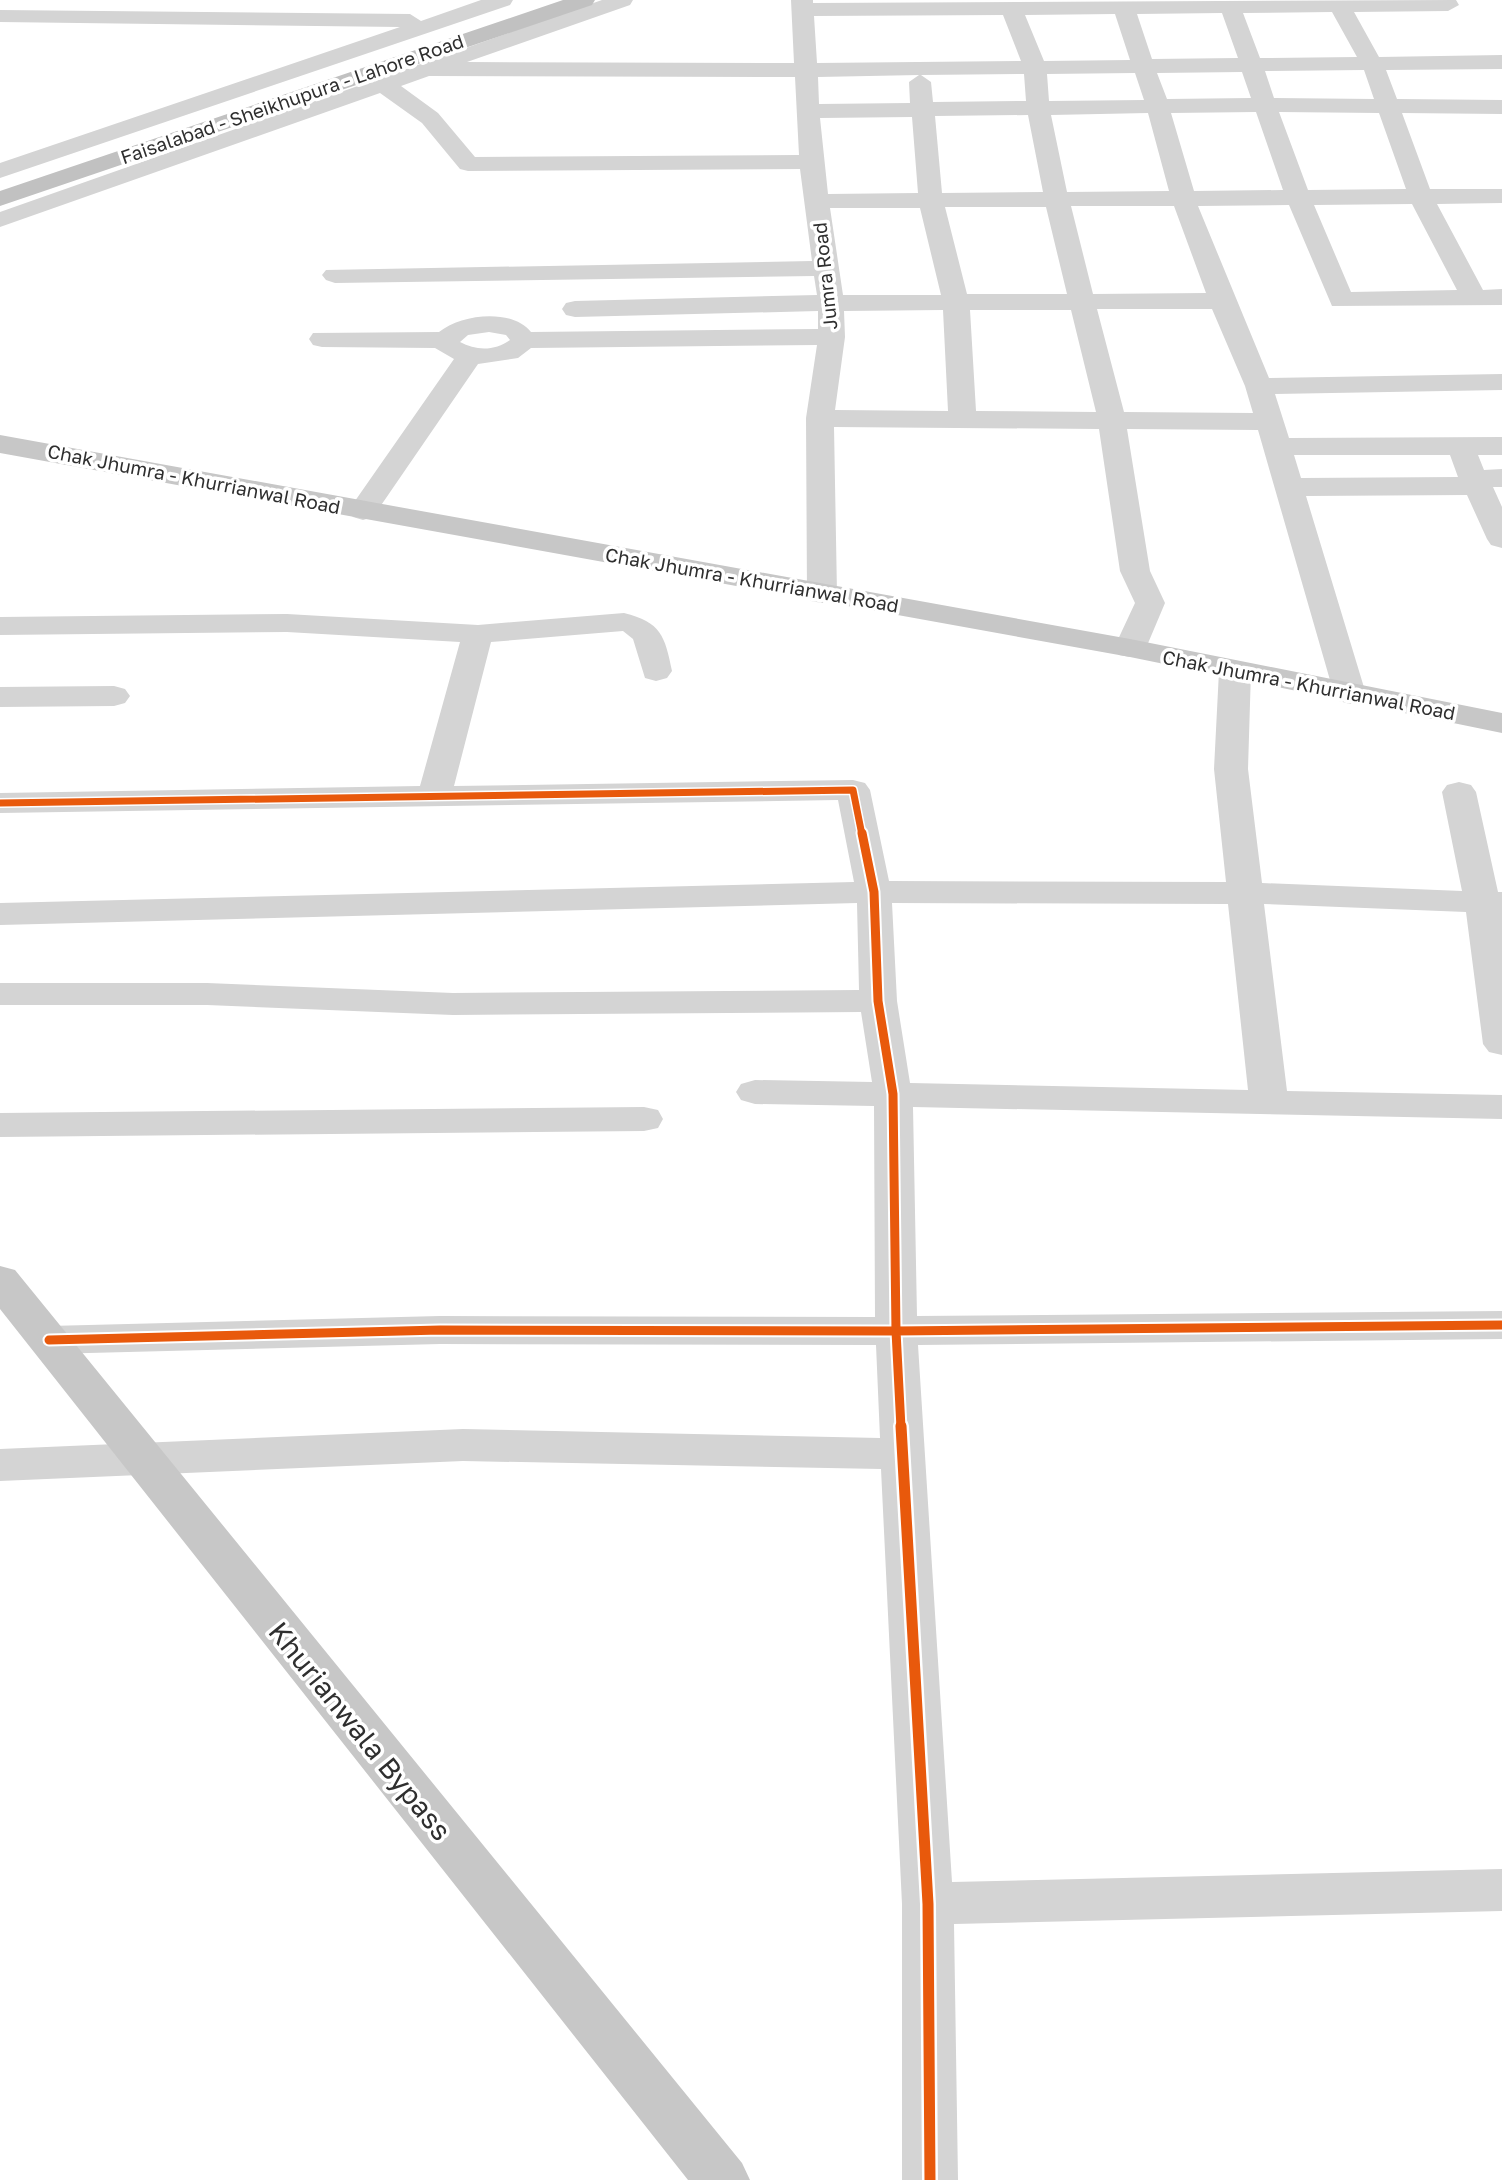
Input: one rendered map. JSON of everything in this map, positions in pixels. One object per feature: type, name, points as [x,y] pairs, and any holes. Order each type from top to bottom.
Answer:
[{"type":"highway","name":"Faisalabad - Sheikhupura - Lahore Road","points":[[0,181],[543,0]]},
{"type":"highway","name":"Faisalabad - Sheikhupura - Lahore Road","points":[[0,200],[584,0]]},
{"type":"main road","name":"Chak Jhumra - Khurrianwal Road","points":[[0,444],[1130,648],[1350,695],[1502,723]]},
{"type":"main road","name":"Khurianwala Bypass","points":[[6,1294],[49,1340],[140,1458],[722,2180]]},
{"type":"street","points":[[0,172],[502,0]]},
{"type":"street","points":[[0,220],[622,0]]},
{"type":"street","points":[[1338,2],[1373,65],[1420,195],[1474,297]]},
{"type":"street","points":[[803,5],[1011,7],[1122,3],[1338,2],[1450,9]]},
{"type":"street","points":[[1122,3],[1158,108],[1184,200],[1222,300],[1259,386],[1291,487],[1350,695]]},
{"type":"street","points":[[1229,3],[1298,197],[1342,300],[1502,297]]},
{"type":"street","name":"Jumra Road","points":[[803,5],[811,162],[831,303],[832,337],[820,418],[822,594]]},
{"type":"street","points":[[1011,7],[1035,67],[1038,107],[1057,201],[1112,421],[1135,570],[1150,603],[1130,648]]},
{"type":"street","points":[[0,16],[440,21]]},
{"type":"street","points":[[810,111],[1038,107],[1502,107],[1492,62],[1470,42]]},
{"type":"street","points":[[425,69],[806,71],[1492,62]]},
{"type":"street","points":[[919,69],[920,109],[931,202],[956,302],[962,419]]},
{"type":"street","points":[[381,85],[400,92],[431,119],[468,164],[811,162]]},
{"type":"street","points":[[817,201],[1502,196]]},
{"type":"street","points":[[335,275],[828,268]]},
{"type":"street","points":[[575,309],[831,303],[1222,300]]},
{"type":"street","points":[[322,339],[446,340],[460,328],[489,324],[515,329],[524,341]]},
{"type":"street","points":[[446,340],[447,346],[470,356],[510,352],[524,341],[832,337]]},
{"type":"street","points":[[363,510],[470,356]]},
{"type":"street","points":[[1259,386],[1502,382]]},
{"type":"street","points":[[820,418],[1112,421],[1461,446],[1502,446]]},
{"type":"street","points":[[1461,446],[1484,481],[1502,539]]},
{"type":"street","points":[[1291,487],[1484,481]]},
{"type":"street","points":[[0,626],[287,623],[478,634],[624,622],[638,624],[648,634],[656,671]]},
{"type":"street","points":[[434,797],[478,634]]},
{"type":"street","points":[[1235,671],[1231,769],[1269,1104]]},
{"type":"street","points":[[0,697],[114,696]]},
{"type":"street","points":[[0,803],[853,790],[874,892],[878,1000],[893,1094],[896,1331],[928,1904],[930,2180]]},
{"type":"street","points":[[1459,792],[1492,902],[1502,1044]]},
{"type":"street","points":[[0,914],[874,892],[1245,893],[1492,902]]},
{"type":"street","points":[[0,993],[207,995],[453,1004],[878,1000]]},
{"type":"street","points":[[755,1092],[1502,1107]]},
{"type":"street","points":[[0,1125],[644,1119]]},
{"type":"street","points":[[49,1340],[440,1330],[896,1331],[1502,1325]]},
{"type":"street","points":[[0,1465],[463,1445],[902,1454]]},
{"type":"street","points":[[928,1904],[1502,1890]]},
{"type":"cycle path","points":[[0,803],[853,790],[874,892],[878,1001],[893,1094],[896,1331],[928,1904],[930,2180]]},
{"type":"cycle path","points":[[49,1340],[440,1330],[896,1331],[1502,1325]]}]
